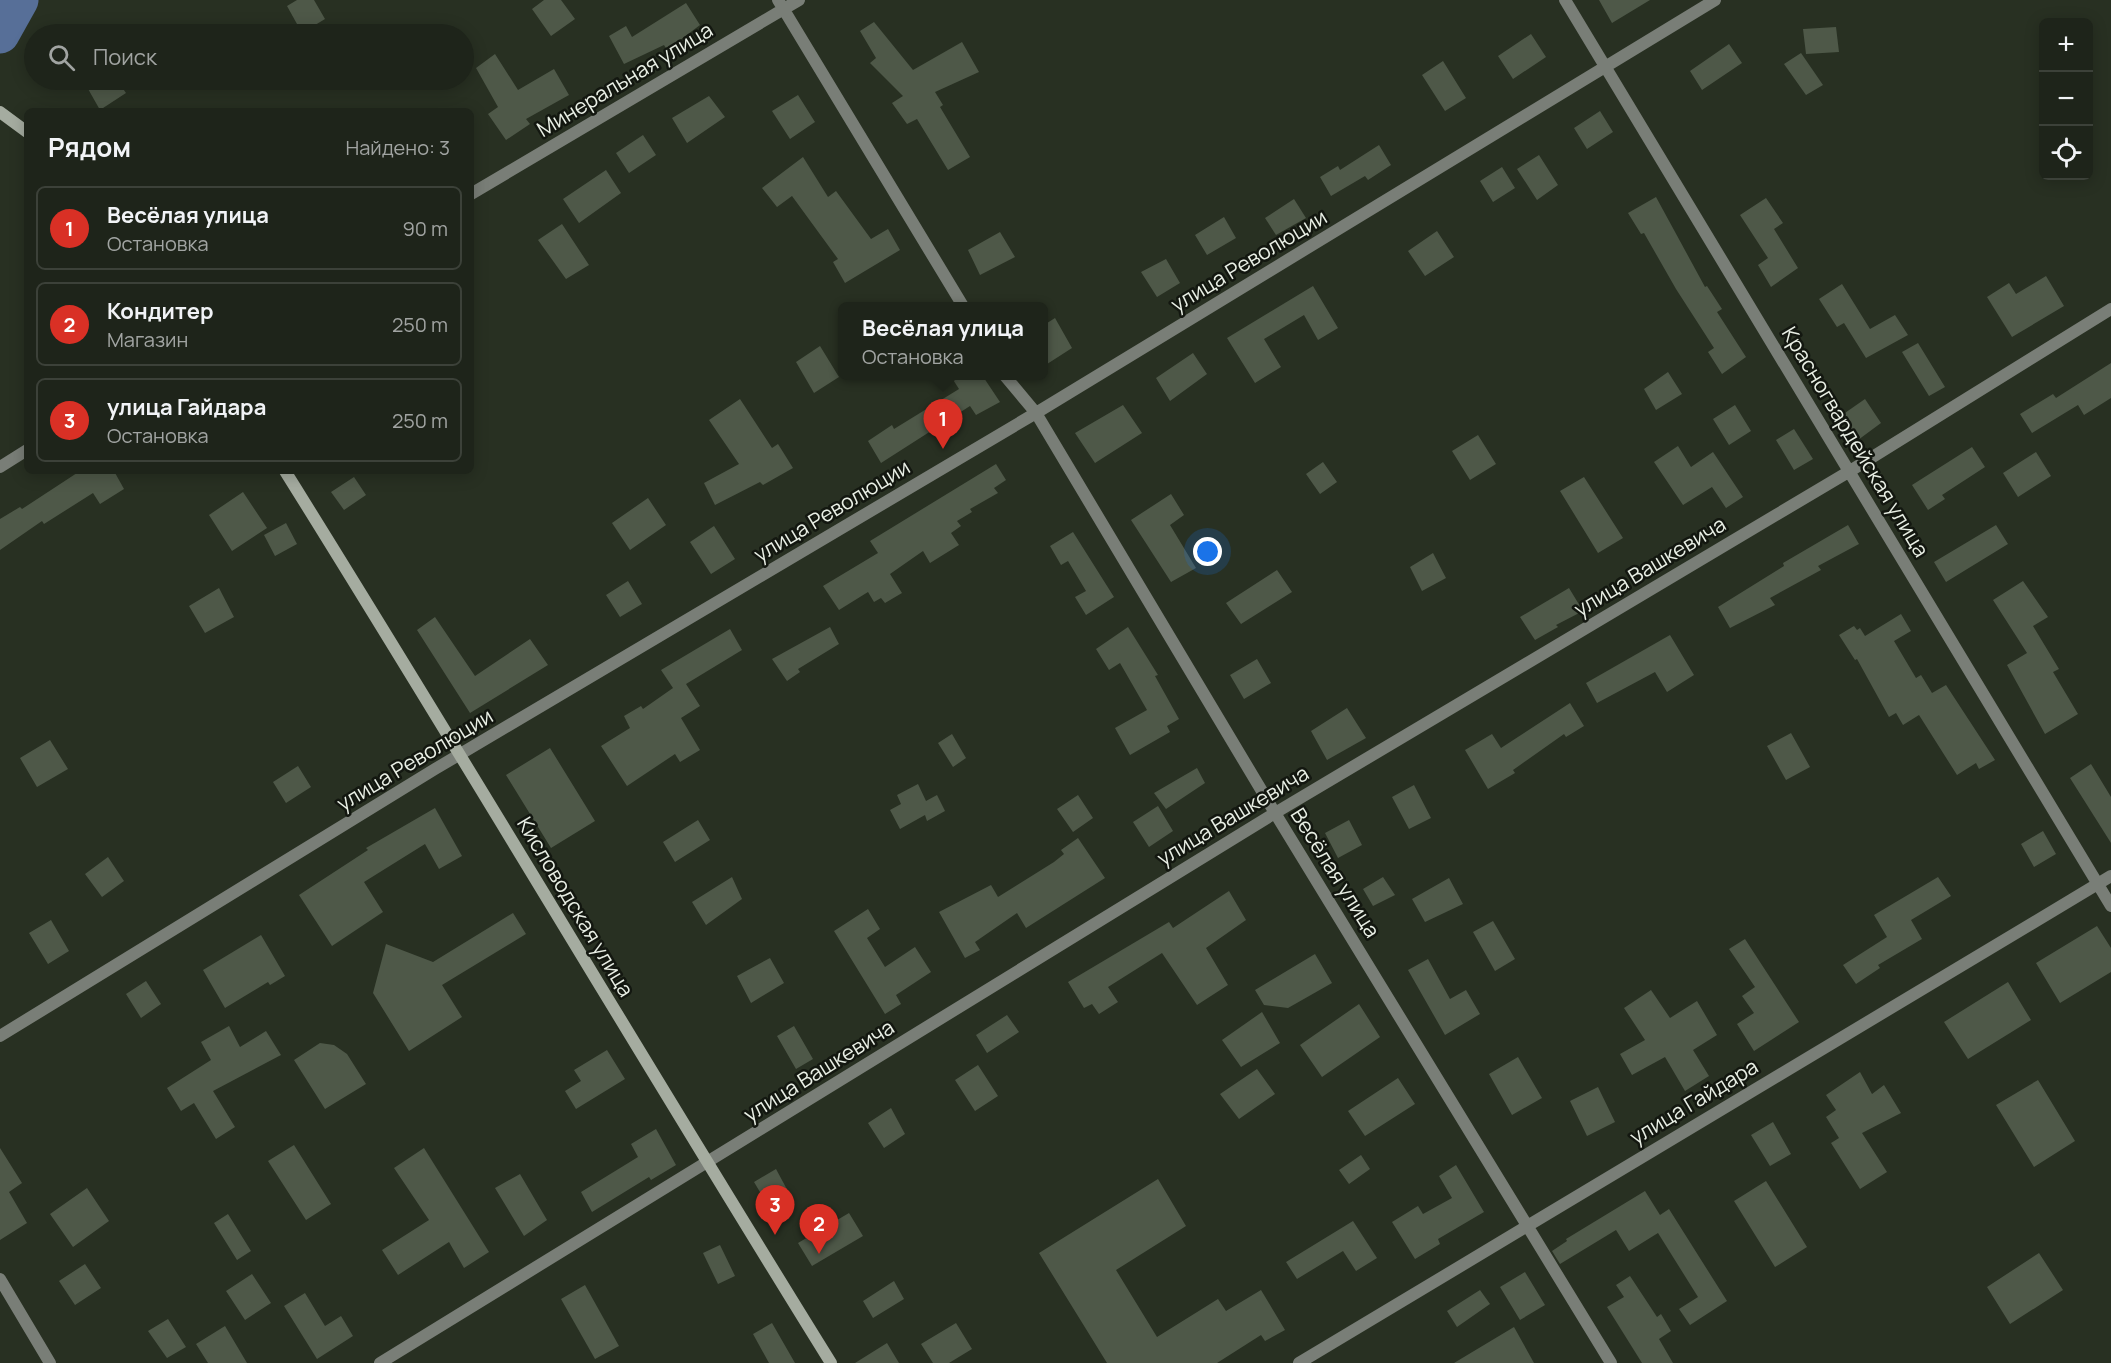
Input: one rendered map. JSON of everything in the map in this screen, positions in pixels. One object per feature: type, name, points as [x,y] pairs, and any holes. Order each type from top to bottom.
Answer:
[{"type":"main road","points":[[3,113],[24,130]]},
{"type":"main road","name":"Кисловодская улица","points":[[287,474],[461,754],[707,1163],[831,1363]]},
{"type":"street","name":"Минеральная улица","points":[[474,192],[780,5],[800,0]]},
{"type":"street","name":"Красногвардейская улица","points":[[1565,0],[2111,906]]},
{"type":"street","name":"улица Революции","points":[[0,1036],[461,754],[1036,413],[1715,0]]},
{"type":"street","points":[[780,5],[961,302]]},
{"type":"street","name":"улица Вашкевича","points":[[380,1363],[1275,813],[1850,471],[2111,309]]},
{"type":"street","name":"Весёлая улица","points":[[1009,380],[1036,413],[1275,813],[1611,1363]]},
{"type":"street","points":[[0,466],[24,452]]},
{"type":"street","name":"улица Гайдара","points":[[1299,1363],[1527,1224],[2111,876]]},
{"type":"street","points":[[0,1279],[50,1363]]},
{"type":"building","points":[[297,0],[314,0],[325,19],[317,24],[297,24],[287,6]]},
{"type":"building","points":[[544,0],[561,0],[575,19],[551,36],[532,9]]},
{"type":"building","points":[[1599,0],[1650,0],[1612,23]]},
{"type":"building","points":[[686,3],[700,25],[667,50],[664,45],[624,64],[609,36],[626,26],[632,37]]},
{"type":"building","points":[[874,22],[913,70],[962,42],[979,72],[935,92],[943,105],[940,107],[970,157],[948,170],[917,119],[907,124],[892,103],[903,96],[870,63],[876,58],[860,31]]},
{"type":"building","points":[[1836,27],[1839,52],[1806,54],[1803,29]]},
{"type":"building","points":[[1531,34],[1546,57],[1513,79],[1498,56]]},
{"type":"building","points":[[1729,44],[1742,63],[1702,90],[1690,71]]},
{"type":"building","points":[[1801,53],[1823,85],[1806,95],[1784,64]]},
{"type":"building","points":[[495,54],[518,90],[554,69],[569,95],[526,119],[530,124],[506,140],[488,114],[498,107],[476,68]]},
{"type":"building","points":[[1443,61],[1466,98],[1445,111],[1422,75]]},
{"type":"building","points":[[89,90],[124,90],[126,93],[103,108],[99,108]]},
{"type":"building","points":[[798,95],[815,122],[790,139],[772,111]]},
{"type":"building","points":[[709,96],[725,117],[687,143],[672,118]]},
{"type":"building","points":[[1600,111],[1613,132],[1587,149],[1574,128]]},
{"type":"building","points":[[643,135],[656,155],[629,173],[616,153]]},
{"type":"building","points":[[1379,145],[1391,165],[1368,180],[1365,176],[1331,196],[1320,177],[1338,166],[1340,170]]},
{"type":"building","points":[[1539,155],[1558,185],[1537,200],[1517,169]]},
{"type":"building","points":[[803,157],[828,197],[836,191],[871,239],[888,229],[900,250],[845,283],[833,262],[838,259],[792,196],[777,207],[762,188]]},
{"type":"building","points":[[1502,167],[1515,188],[1493,202],[1480,181]]},
{"type":"building","points":[[606,170],[621,193],[579,223],[563,199]]},
{"type":"building","points":[[1656,197],[1705,287],[1707,286],[1722,309],[1717,312],[1746,357],[1722,374],[1708,352],[1714,348],[1644,233],[1641,234],[1628,213]]},
{"type":"building","points":[[1766,198],[1783,223],[1774,229],[1798,268],[1771,287],[1758,265],[1768,258],[1740,215]]},
{"type":"building","points":[[1294,199],[1306,218],[1276,235],[1265,218]]},
{"type":"building","points":[[1224,217],[1236,238],[1207,255],[1195,235]]},
{"type":"building","points":[[562,224],[589,265],[566,279],[538,240]]},
{"type":"building","points":[[1437,231],[1454,257],[1425,276],[1408,251]]},
{"type":"building","points":[[1000,232],[1015,257],[980,275],[968,250]]},
{"type":"building","points":[[1166,259],[1180,283],[1157,297],[1141,272]]},
{"type":"building","points":[[2046,276],[2064,306],[2012,337],[1987,297],[2009,283],[2016,294]]},
{"type":"building","points":[[1842,284],[1870,329],[1895,315],[1908,335],[1866,358],[1844,323],[1837,327],[1819,299]]},
{"type":"building","points":[[1313,286],[1338,328],[1318,340],[1304,315],[1264,339],[1281,367],[1255,383],[1227,338]]},
{"type":"building","points":[[1055,318],[1072,348],[1048,363],[1048,322]]},
{"type":"building","points":[[1918,343],[1945,387],[1929,396],[1902,352]]},
{"type":"building","points":[[820,346],[838,378],[814,393],[796,362]]},
{"type":"building","points":[[1193,353],[1207,374],[1170,401],[1156,378]]},
{"type":"building","points":[[2111,363],[2111,398],[2084,415],[2078,405],[2032,433],[2020,414],[2053,394],[2056,398]]},
{"type":"building","points":[[1668,372],[1682,394],[1656,410],[1644,389]]},
{"type":"building","points":[[953,380],[985,380],[1000,402],[976,415],[970,406],[881,463],[868,441],[892,425],[894,429],[959,389]]},
{"type":"building","points":[[740,399],[772,448],[778,444],[793,468],[763,485],[760,482],[715,505],[704,483],[739,464],[709,420]]},
{"type":"building","points":[[1865,399],[1881,423],[1858,440],[1842,415]]},
{"type":"building","points":[[1123,405],[1142,433],[1095,463],[1075,433]]},
{"type":"building","points":[[1735,405],[1751,431],[1729,445],[1713,419]]},
{"type":"building","points":[[1794,429],[1813,459],[1794,470],[1776,440]]},
{"type":"building","points":[[1478,435],[1496,464],[1470,480],[1452,451]]},
{"type":"building","points":[[1678,446],[1691,467],[1713,452],[1743,497],[1726,508],[1712,487],[1683,505],[1654,462]]},
{"type":"building","points":[[1972,447],[1985,467],[1942,495],[1945,499],[1928,510],[1912,485]]},
{"type":"building","points":[[2036,452],[2051,476],[2018,497],[2003,473]]},
{"type":"building","points":[[1323,462],[1337,482],[1320,494],[1306,474]]},
{"type":"building","points":[[996,464],[1006,480],[994,488],[998,493],[970,509],[972,512],[957,521],[961,526],[951,533],[959,545],[930,563],[923,551],[890,574],[902,593],[885,603],[881,598],[874,602],[868,592],[839,610],[823,586],[878,553],[870,541]]},
{"type":"building","points":[[75,474],[116,474],[124,489],[100,504],[93,493],[44,524],[42,521],[0,550],[0,519],[20,507],[22,509]]},
{"type":"building","points":[[354,477],[366,495],[344,510],[331,492]]},
{"type":"building","points":[[1584,477],[1623,538],[1598,553],[1560,491]]},
{"type":"building","points":[[243,492],[267,528],[232,551],[209,515]]},
{"type":"building","points":[[1171,494],[1184,515],[1170,525],[1196,568],[1171,582],[1131,520]]},
{"type":"building","points":[[648,498],[666,525],[630,550],[612,523]]},
{"type":"building","points":[[286,523],[297,544],[275,556],[264,535]]},
{"type":"building","points":[[1848,525],[1859,544],[1818,566],[1821,570],[1770,598],[1775,605],[1730,628],[1718,607],[1784,566],[1783,563]]},
{"type":"building","points":[[1996,525],[2008,544],[1946,582],[1934,562]]},
{"type":"building","points":[[714,526],[735,559],[711,574],[690,542]]},
{"type":"building","points":[[1073,532],[1114,597],[1086,615],[1075,597],[1086,591],[1068,561],[1061,565],[1050,546]]},
{"type":"building","points":[[1433,553],[1446,578],[1422,591],[1410,567]]},
{"type":"building","points":[[1277,570],[1292,592],[1241,624],[1226,603]]},
{"type":"building","points":[[628,581],[642,604],[620,617],[606,595]]},
{"type":"building","points":[[2023,581],[2048,617],[2033,626],[2059,669],[2053,672],[2078,714],[2045,734],[2007,665],[2027,653],[1993,600]]},
{"type":"building","points":[[219,588],[234,617],[205,633],[189,606]]},
{"type":"building","points":[[1569,588],[1583,611],[1556,625],[1558,627],[1535,640],[1520,617]]},
{"type":"building","points":[[1901,614],[1911,631],[1894,641],[1916,678],[1921,675],[1932,693],[1946,685],[1995,760],[1979,769],[1976,763],[1957,775],[1919,715],[1903,725],[1896,713],[1889,717],[1857,659],[1855,660],[1839,635],[1854,626],[1857,630],[1860,628],[1865,636]]},
{"type":"building","points":[[435,617],[475,676],[530,639],[548,665],[470,713],[417,630]]},
{"type":"building","points":[[830,627],[839,644],[798,669],[800,672],[787,681],[772,659]]},
{"type":"building","points":[[1128,627],[1158,675],[1155,676],[1179,719],[1167,726],[1170,732],[1130,755],[1115,728],[1147,710],[1120,663],[1109,670],[1096,649]]},
{"type":"building","points":[[730,629],[742,650],[686,684],[700,706],[681,718],[700,750],[680,762],[675,754],[627,786],[601,746],[630,728],[624,716],[641,706],[643,709],[673,688],[661,670]]},
{"type":"building","points":[[1670,635],[1694,675],[1667,692],[1655,672],[1597,703],[1586,683]]},
{"type":"building","points":[[1257,659],[1271,683],[1244,699],[1230,675]]},
{"type":"building","points":[[1570,703],[1584,726],[1566,737],[1564,734],[1513,770],[1515,773],[1488,789],[1465,750],[1492,734],[1501,748]]},
{"type":"building","points":[[1347,708],[1366,738],[1327,760],[1311,731]]},
{"type":"building","points":[[1791,733],[1810,767],[1786,780],[1767,746]]},
{"type":"building","points":[[952,734],[966,758],[953,767],[938,743]]},
{"type":"building","points":[[50,740],[68,769],[37,787],[20,758]]},
{"type":"building","points":[[550,748],[595,821],[551,848],[506,775]]},
{"type":"building","points":[[2091,764],[2111,797],[2111,843],[2070,778]]},
{"type":"building","points":[[298,766],[311,787],[286,803],[273,782]]},
{"type":"building","points":[[1197,768],[1205,783],[1166,809],[1154,793]]},
{"type":"building","points":[[918,784],[926,801],[937,795],[945,811],[927,821],[925,815],[900,829],[890,810],[901,804],[897,795]]},
{"type":"building","points":[[1414,785],[1431,818],[1409,829],[1392,797]]},
{"type":"building","points":[[1078,795],[1093,818],[1073,832],[1057,809]]},
{"type":"building","points":[[1158,806],[1173,831],[1149,847],[1133,822]]},
{"type":"building","points":[[435,808],[462,856],[439,869],[425,844],[364,882],[383,912],[332,946],[299,895],[368,850],[366,848]]},
{"type":"building","points":[[698,820],[710,840],[675,862],[663,842]]},
{"type":"building","points":[[1349,820],[1362,845],[1338,858],[1325,833]]},
{"type":"building","points":[[2043,831],[2056,854],[2034,867],[2021,844]]},
{"type":"building","points":[[1078,838],[1105,878],[1026,928],[1017,913],[975,942],[980,950],[965,958],[939,912],[991,885],[998,897],[1054,862],[1064,854],[1061,850]]},
{"type":"building","points":[[108,857],[124,881],[102,897],[85,874]]},
{"type":"building","points":[[732,877],[742,899],[706,925],[692,902]]},
{"type":"building","points":[[1383,877],[1395,895],[1373,906],[1363,889]]},
{"type":"building","points":[[1938,877],[1951,896],[1911,920],[1922,939],[1878,965],[1880,968],[1856,984],[1843,965],[1887,937],[1874,915]]},
{"type":"building","points":[[1449,878],[1463,904],[1425,922],[1412,899]]},
{"type":"building","points":[[1229,891],[1246,920],[1206,948],[1228,985],[1197,1005],[1162,953],[1108,987],[1118,1002],[1099,1014],[1092,1004],[1084,1008],[1068,982],[1169,922],[1173,928]]},
{"type":"building","points":[[868,909],[880,929],[867,938],[885,967],[915,947],[931,972],[896,995],[901,1004],[885,1014],[834,931]]},
{"type":"building","points":[[513,913],[526,934],[442,985],[462,1017],[409,1051],[373,993],[386,944],[433,962]]},
{"type":"building","points":[[51,920],[69,951],[48,964],[29,933]]},
{"type":"building","points":[[1493,921],[1515,959],[1495,971],[1473,932]]},
{"type":"building","points":[[2097,926],[2111,948],[2111,972],[2060,1003],[2036,963]]},
{"type":"building","points":[[261,935],[285,976],[270,985],[268,982],[225,1008],[203,970]]},
{"type":"building","points":[[1745,939],[1799,1022],[1754,1051],[1737,1024],[1754,1013],[1742,996],[1755,987],[1729,949]]},
{"type":"building","points":[[1315,954],[1332,983],[1288,1008],[1264,1005],[1255,990]]},
{"type":"building","points":[[770,958],[784,983],[751,1003],[737,976]]},
{"type":"building","points":[[1428,959],[1450,999],[1466,990],[1480,1014],[1445,1035],[1408,970]]},
{"type":"building","points":[[146,981],[161,1004],[141,1018],[126,994]]},
{"type":"building","points":[[2008,982],[2031,1020],[1968,1059],[1944,1022]]},
{"type":"building","points":[[1651,990],[1670,1018],[1697,1001],[1717,1035],[1693,1050],[1709,1076],[1685,1091],[1665,1057],[1632,1075],[1620,1054],[1645,1040],[1624,1008]]},
{"type":"building","points":[[1359,1004],[1380,1037],[1322,1077],[1300,1045]]},
{"type":"building","points":[[1262,1012],[1280,1043],[1241,1067],[1222,1040]]},
{"type":"building","points":[[1007,1015],[1019,1032],[987,1053],[976,1035]]},
{"type":"building","points":[[229,1026],[240,1047],[266,1031],[281,1055],[213,1091],[235,1127],[216,1139],[194,1103],[181,1111],[167,1088],[211,1060],[201,1042]]},
{"type":"building","points":[[794,1026],[813,1059],[796,1069],[777,1036]]},
{"type":"building","points":[[320,1043],[334,1045],[347,1054],[366,1084],[325,1109],[294,1060]]},
{"type":"building","points":[[607,1050],[625,1079],[576,1109],[565,1091],[581,1081],[574,1070]]},
{"type":"building","points":[[1518,1057],[1542,1098],[1512,1115],[1489,1074]]},
{"type":"building","points":[[978,1065],[998,1096],[975,1111],[955,1080]]},
{"type":"building","points":[[1257,1069],[1275,1094],[1239,1119],[1220,1094]]},
{"type":"building","points":[[1860,1072],[1872,1094],[1884,1085],[1901,1113],[1862,1133],[1887,1172],[1860,1189],[1831,1143],[1839,1138],[1826,1117],[1836,1110],[1826,1095]]},
{"type":"building","points":[[1398,1078],[1415,1104],[1365,1136],[1348,1111]]},
{"type":"building","points":[[2038,1080],[2075,1141],[2034,1167],[1996,1105]]},
{"type":"building","points":[[1598,1087],[1615,1122],[1587,1136],[1570,1101]]},
{"type":"building","points":[[891,1108],[905,1134],[884,1148],[868,1123]]},
{"type":"building","points":[[1773,1122],[1791,1154],[1770,1166],[1751,1135]]},
{"type":"building","points":[[656,1129],[676,1165],[651,1180],[649,1177],[592,1212],[581,1192],[638,1157],[631,1144]]},
{"type":"building","points":[[294,1145],[331,1204],[306,1220],[268,1161]]},
{"type":"building","points":[[0,1148],[22,1183],[9,1192],[27,1223],[0,1240]]},
{"type":"building","points":[[424,1148],[489,1252],[464,1268],[449,1242],[398,1275],[382,1250],[429,1220],[394,1168]]},
{"type":"building","points":[[1361,1155],[1370,1169],[1349,1184],[1339,1170]]},
{"type":"building","points":[[1456,1165],[1484,1212],[1438,1239],[1440,1244],[1415,1259],[1392,1222],[1418,1206],[1423,1214],[1452,1198],[1439,1176]]},
{"type":"building","points":[[776,1169],[790,1195],[769,1207],[754,1182]]},
{"type":"building","points":[[520,1174],[547,1220],[524,1236],[495,1188]]},
{"type":"building","points":[[1158,1179],[1186,1226],[1116,1270],[1157,1337],[1218,1299],[1226,1311],[1261,1290],[1285,1330],[1265,1341],[1261,1335],[1217,1363],[1107,1363],[1039,1253]]},
{"type":"building","points":[[1766,1181],[1807,1247],[1775,1267],[1734,1201]]},
{"type":"building","points":[[87,1188],[109,1221],[73,1247],[50,1214]]},
{"type":"building","points":[[1645,1191],[1660,1215],[1669,1209],[1727,1301],[1690,1325],[1679,1309],[1698,1297],[1658,1233],[1629,1251],[1616,1230],[1560,1264],[1552,1251],[1567,1241],[1566,1239]]},
{"type":"building","points":[[849,1213],[863,1236],[812,1266],[798,1243]]},
{"type":"building","points":[[228,1214],[251,1251],[237,1260],[214,1223]]},
{"type":"building","points":[[1353,1221],[1377,1258],[1356,1271],[1343,1251],[1297,1279],[1286,1262]]},
{"type":"building","points":[[720,1245],[735,1276],[718,1284],[703,1253]]},
{"type":"building","points":[[2039,1253],[2063,1290],[2010,1324],[1987,1287]]},
{"type":"building","points":[[85,1264],[101,1288],[75,1305],[59,1281]]},
{"type":"building","points":[[1525,1272],[1545,1305],[1520,1320],[1500,1287]]},
{"type":"building","points":[[252,1274],[271,1303],[245,1320],[226,1291]]},
{"type":"building","points":[[1630,1276],[1657,1317],[1661,1314],[1671,1331],[1659,1339],[1673,1363],[1642,1363],[1607,1307],[1624,1297],[1616,1285]]},
{"type":"building","points":[[894,1281],[904,1299],[873,1318],[863,1301]]},
{"type":"building","points":[[585,1285],[619,1346],[595,1359],[561,1299]]},
{"type":"building","points":[[1480,1290],[1490,1304],[1457,1327],[1447,1311]]},
{"type":"building","points":[[305,1293],[325,1326],[341,1316],[353,1336],[317,1359],[284,1306]]},
{"type":"building","points":[[168,1319],[186,1347],[167,1358],[148,1331]]},
{"type":"building","points":[[772,1323],[795,1363],[769,1363],[753,1334]]},
{"type":"building","points":[[956,1323],[972,1349],[949,1363],[933,1363],[921,1344]]},
{"type":"building","points":[[225,1326],[247,1363],[208,1363],[196,1344]]},
{"type":"building","points":[[1514,1327],[1534,1363],[1454,1363]]},
{"type":"building","points":[[887,1343],[899,1363],[855,1363]]},
{"type":"waterway","points":[[0,34],[19,0]]},
{"type":"place","name":"Весёлая улица","points":[[943,449]]},
{"type":"place","name":"улица Гайдара","points":[[775,1235]]},
{"type":"place","name":"Кондитер","points":[[819,1254]]}]
